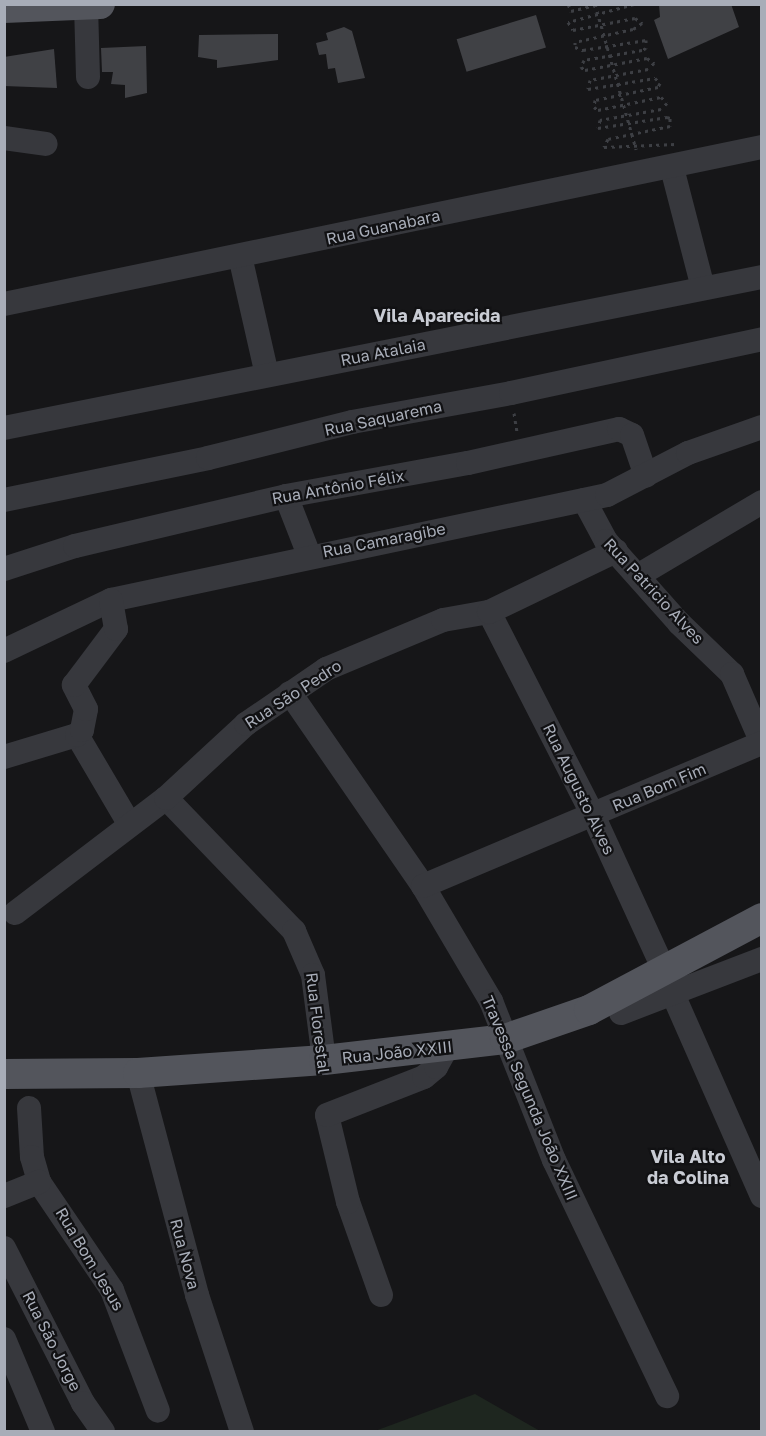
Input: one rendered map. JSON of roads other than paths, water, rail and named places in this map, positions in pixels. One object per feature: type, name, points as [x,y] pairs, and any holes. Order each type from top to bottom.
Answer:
[{"type":"main road","points":[[4,8],[100,4]]},
{"type":"main road","name":"Rua João XXIII","points":[[4,1074],[138,1073],[324,1060],[504,1039],[668,981],[762,918]]},
{"type":"street","points":[[86,5],[88,77]]},
{"type":"street","points":[[4,138],[46,144]]},
{"type":"street","name":"Rua Guanabara","points":[[4,304],[642,174],[673,160],[762,147]]},
{"type":"street","points":[[673,160],[703,288]]},
{"type":"street","points":[[240,256],[267,375]]},
{"type":"street","name":"Rua Atalaia","points":[[4,428],[762,277]]},
{"type":"street","name":"Rua Saquarema","points":[[4,500],[208,458],[352,422],[511,393],[762,339]]},
{"type":"street","name":"Rua Camaragibe","points":[[4,651],[111,600],[219,580],[309,555],[584,500],[617,491],[688,453],[762,426]]},
{"type":"street","name":"Rua Antônio Félix","points":[[4,569],[85,543],[286,496],[519,453],[623,430],[632,435],[646,476]]},
{"type":"street","points":[[286,496],[309,555]]},
{"type":"street","name":"Rua Patricio Alves","points":[[584,500],[600,534],[639,575],[679,623],[732,674],[762,743]]},
{"type":"street","points":[[639,575],[762,502]]},
{"type":"street","name":"Rua São Pedro","points":[[15,914],[165,798],[246,724],[341,661],[451,617],[489,612],[616,551]]},
{"type":"street","points":[[4,757],[77,735],[87,716],[74,685],[116,629],[111,600]]},
{"type":"street","name":"Rua Augusto Alves","points":[[489,612],[593,815],[762,1196]]},
{"type":"street","name":"Travessa Segunda João XXIII","points":[[290,693],[423,886],[492,1001],[504,1039],[570,1197],[667,1396]]},
{"type":"street","points":[[77,735],[130,825]]},
{"type":"street","name":"Rua Bom Fim","points":[[423,886],[762,743]]},
{"type":"street","name":"Rua Florestal","points":[[165,798],[294,931],[313,975],[324,1060]]},
{"type":"street","points":[[621,1013],[668,981],[762,959]]},
{"type":"street","points":[[381,1295],[348,1202],[327,1115],[424,1077],[436,1067],[447,1047]]},
{"type":"street","name":"Rua Nova","points":[[138,1073],[197,1295],[242,1431]]},
{"type":"street","name":"Rua Bom Jesus","points":[[29,1108],[32,1157],[39,1182],[112,1290],[158,1411]]},
{"type":"street","points":[[4,1196],[39,1182]]},
{"type":"street","name":"Rua São Jorge","points":[[4,1248],[84,1403],[103,1431]]},
{"type":"street","points":[[4,1339],[43,1431]]},
{"type":"district","name":"Vila Aparecida","points":[[437,315]]},
{"type":"district","name":"Vila Alto da Colina","points":[[688,1167]]}]
